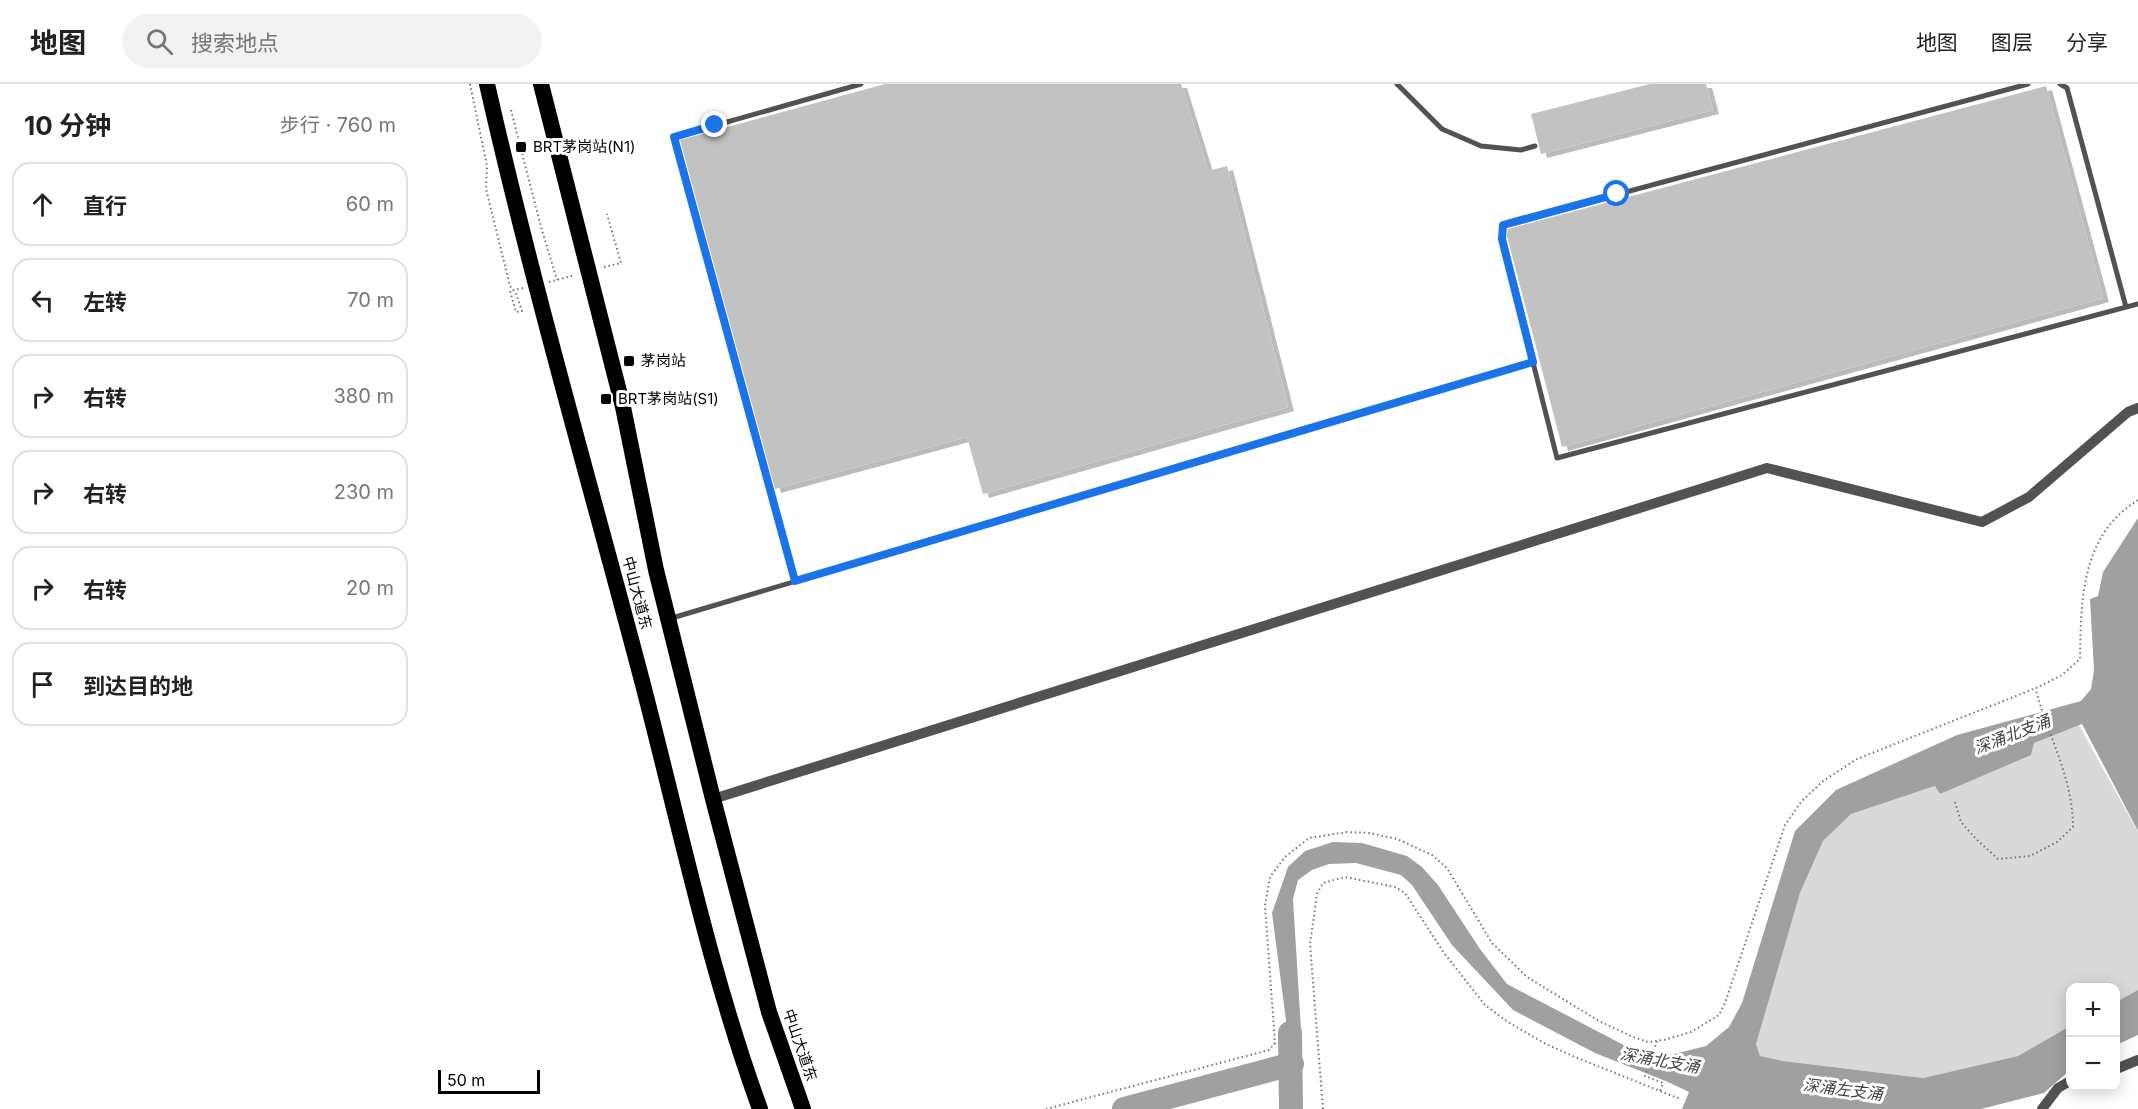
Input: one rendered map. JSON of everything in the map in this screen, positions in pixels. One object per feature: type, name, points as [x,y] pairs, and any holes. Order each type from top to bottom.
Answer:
[{"type":"highway","name":"中山大道东","points":[[487,84],[695,892],[729,1016],[760,1109]]},
{"type":"highway","name":"中山大道东","points":[[542,84],[623,407],[656,570],[713,799],[769,1012],[803,1109]]},
{"type":"street","points":[[713,799],[1767,468],[1982,522],[2029,497],[2128,412],[2138,408]]},
{"type":"street","points":[[2120,1067],[2138,1060]]},
{"type":"street","points":[[2042,1109],[2058,1088],[2066,1083]]},
{"type":"lane","points":[[795,581],[674,137],[861,84]]},
{"type":"lane","points":[[1397,84],[1442,129],[1481,146],[1521,150],[1535,146]]},
{"type":"lane","points":[[2028,84],[1503,225],[1502,239],[1557,458],[2138,304]]},
{"type":"lane","points":[[2060,84],[2067,88],[2126,307]]},
{"type":"lane","points":[[668,619],[1533,362]]},
{"type":"path","points":[[470,84],[487,166],[486,189],[510,286],[516,293],[522,311],[516,312],[510,291],[522,288]]},
{"type":"path","points":[[511,110],[541,228],[557,280]]},
{"type":"path","points":[[600,268],[621,263],[608,214]]},
{"type":"path","points":[[545,283],[578,274]]},
{"type":"path","points":[[1046,1109],[1269,1050],[1275,1043],[1265,906],[1270,876],[1285,856],[1309,838],[1347,832],[1369,833],[1397,839],[1432,855],[1447,868],[1492,943],[1527,976],[1599,1021],[1648,1042],[1691,1032],[1719,1015],[1725,1004],[1785,825],[1801,802],[1823,782],[1857,759],[2036,688],[2062,675],[2080,659],[2081,601],[2093,551],[2122,510],[2138,500]]},
{"type":"path","points":[[1955,802],[1961,822],[1998,859],[2030,856],[2057,842],[2073,827],[2073,807],[2068,780],[2036,688]]},
{"type":"path","points":[[1323,1109],[1310,944],[1317,894],[1323,883],[1345,877],[1395,887],[1405,893],[1444,952],[1485,1005],[1508,1022],[1575,1057],[1680,1099]]},
{"type":"path","points":[[1657,1041],[1645,1076],[1663,1083],[1660,1091]]},
{"type":"shaded area","points":[[2079,725],[2138,832],[2138,990],[2120,1000],[2120,983],[2066,983],[2066,1028],[2018,1056],[1923,1078],[1783,1061],[1760,1056],[1756,1044],[1763,1018],[1800,893],[1823,841],[1851,814],[1936,786],[1940,794],[2034,743]]},
{"type":"water","name":"深涌左支涌","points":[[2138,518],[2138,831],[2082,724],[2034,743],[2031,755],[1940,794],[1935,786],[1851,814],[1823,841],[1800,893],[1756,1044],[1760,1056],[1783,1061],[1923,1078],[2018,1056],[2066,1028],[2066,1074],[2044,1093],[1981,1109],[1682,1109],[1689,1092],[1595,1053],[1513,1010],[1452,945],[1412,885],[1401,875],[1356,863],[1329,864],[1312,870],[1298,880],[1293,899],[1302,1046],[1302,1109],[1294,1109],[1296,1097],[1272,913],[1288,867],[1305,851],[1333,842],[1362,843],[1407,856],[1422,867],[1438,885],[1480,949],[1507,984],[1637,1052],[1674,1054],[1706,1046],[1729,1027],[1742,1003],[1795,831],[1836,790],[1957,735],[2081,701],[2091,689],[2094,670],[2090,599],[2098,596],[2103,572]]},
{"type":"water","points":[[2138,990],[2138,1035],[2120,1043],[2120,1037],[2120,1000]]},
{"type":"building","points":[[885,84],[1181,84],[1208,171],[1227,166],[1288,407],[983,494],[967,437],[775,489],[680,140]]},
{"type":"building","points":[[1650,84],[1706,84],[1713,110],[1541,154],[1531,114]]},
{"type":"building","points":[[2046,86],[2103,298],[1562,447],[1507,236],[1508,229]]},
{"type":"waterway","name":"深涌北支涌","points":[[1290,1033],[1291,1109]]},
{"type":"waterway","points":[[1124,1109],[1292,1064]]},
{"type":"place","name":"BRT茅岗站(N1)","points":[[521,147]]},
{"type":"place","name":"茅岗站","points":[[629,361]]},
{"type":"place","name":"BRT茅岗站(S1)","points":[[606,399]]},
{"type":"route","points":[[715,125],[674,137],[795,581],[1533,362],[1502,239],[1503,225],[1617,194]]}]
